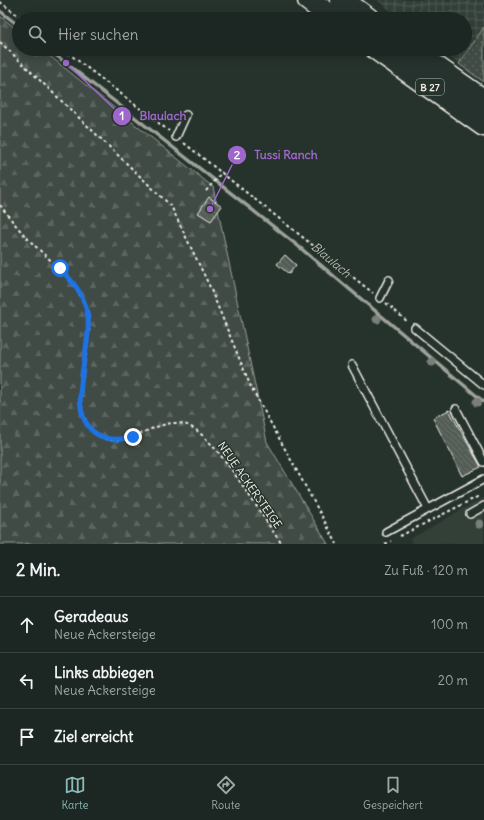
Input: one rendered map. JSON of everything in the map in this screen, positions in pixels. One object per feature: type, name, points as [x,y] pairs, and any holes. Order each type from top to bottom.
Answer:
[{"type":"highway","points":[[310,0],[326,12]]},
{"type":"highway","points":[[342,0],[358,12]]},
{"type":"highway","name":"B 27","points":[[387,56],[484,125]]},
{"type":"highway","name":"B 27","points":[[420,56],[484,101]]},
{"type":"lane","points":[[176,137],[186,115]]},
{"type":"lane","points":[[380,298],[389,280]]},
{"type":"lane","points":[[415,328],[474,375],[484,385]]},
{"type":"lane","points":[[352,365],[428,509]]},
{"type":"lane","points":[[456,408],[484,462]]},
{"type":"lane","points":[[386,532],[484,479]]},
{"type":"lane","points":[[470,514],[484,506]]},
{"type":"path","points":[[0,2],[14,12]]},
{"type":"path","points":[[0,42],[12,54]]},
{"type":"path","points":[[15,56],[171,206],[209,285],[250,387],[338,544]]},
{"type":"path","points":[[72,56],[222,172],[380,298],[415,328]]},
{"type":"path","points":[[206,191],[222,172]]},
{"type":"path","name":"NEUE ACKERSTEIGE","points":[[0,205],[30,241],[71,280],[83,298],[88,318],[88,340],[80,389],[82,410],[88,425],[101,437],[111,440],[133,437],[171,423],[184,424],[196,430],[206,437],[228,466],[266,524],[282,544]]},
{"type":"path","points":[[400,537],[477,497],[476,483]]},
{"type":"path","points":[[385,544],[393,540]]},
{"type":"shaded area","points":[[377,0],[484,0],[484,27],[472,45],[472,12],[392,12]]},
{"type":"shaded area","points":[[449,56],[464,56],[459,64]]},
{"type":"shaded area","points":[[484,497],[484,544],[413,544],[410,539]]},
{"type":"green space","points":[[0,16],[12,25],[12,56],[50,56],[213,187],[267,442],[328,544],[0,544]]},
{"type":"green space","points":[[484,27],[484,82],[459,64],[464,56],[472,56],[472,45]]},
{"type":"building","points":[[209,197],[222,206],[211,221],[198,213]]},
{"type":"building","points":[[285,255],[296,265],[289,274],[277,264]]},
{"type":"building","points":[[449,410],[481,467],[462,476],[433,418]]},
{"type":"waterway","name":"Blaulach","points":[[0,11],[12,20]]},
{"type":"waterway","name":"Blaulach","points":[[57,56],[298,246],[484,402]]},
{"type":"place","name":"Blaulach","points":[[66,63]]},
{"type":"place","name":"Tussi Ranch","points":[[210,209]]},
{"type":"route","points":[[60,268],[71,280],[83,298],[88,318],[88,340],[80,389],[84,418],[93,431],[101,437],[111,440],[122,440],[133,437]]}]
